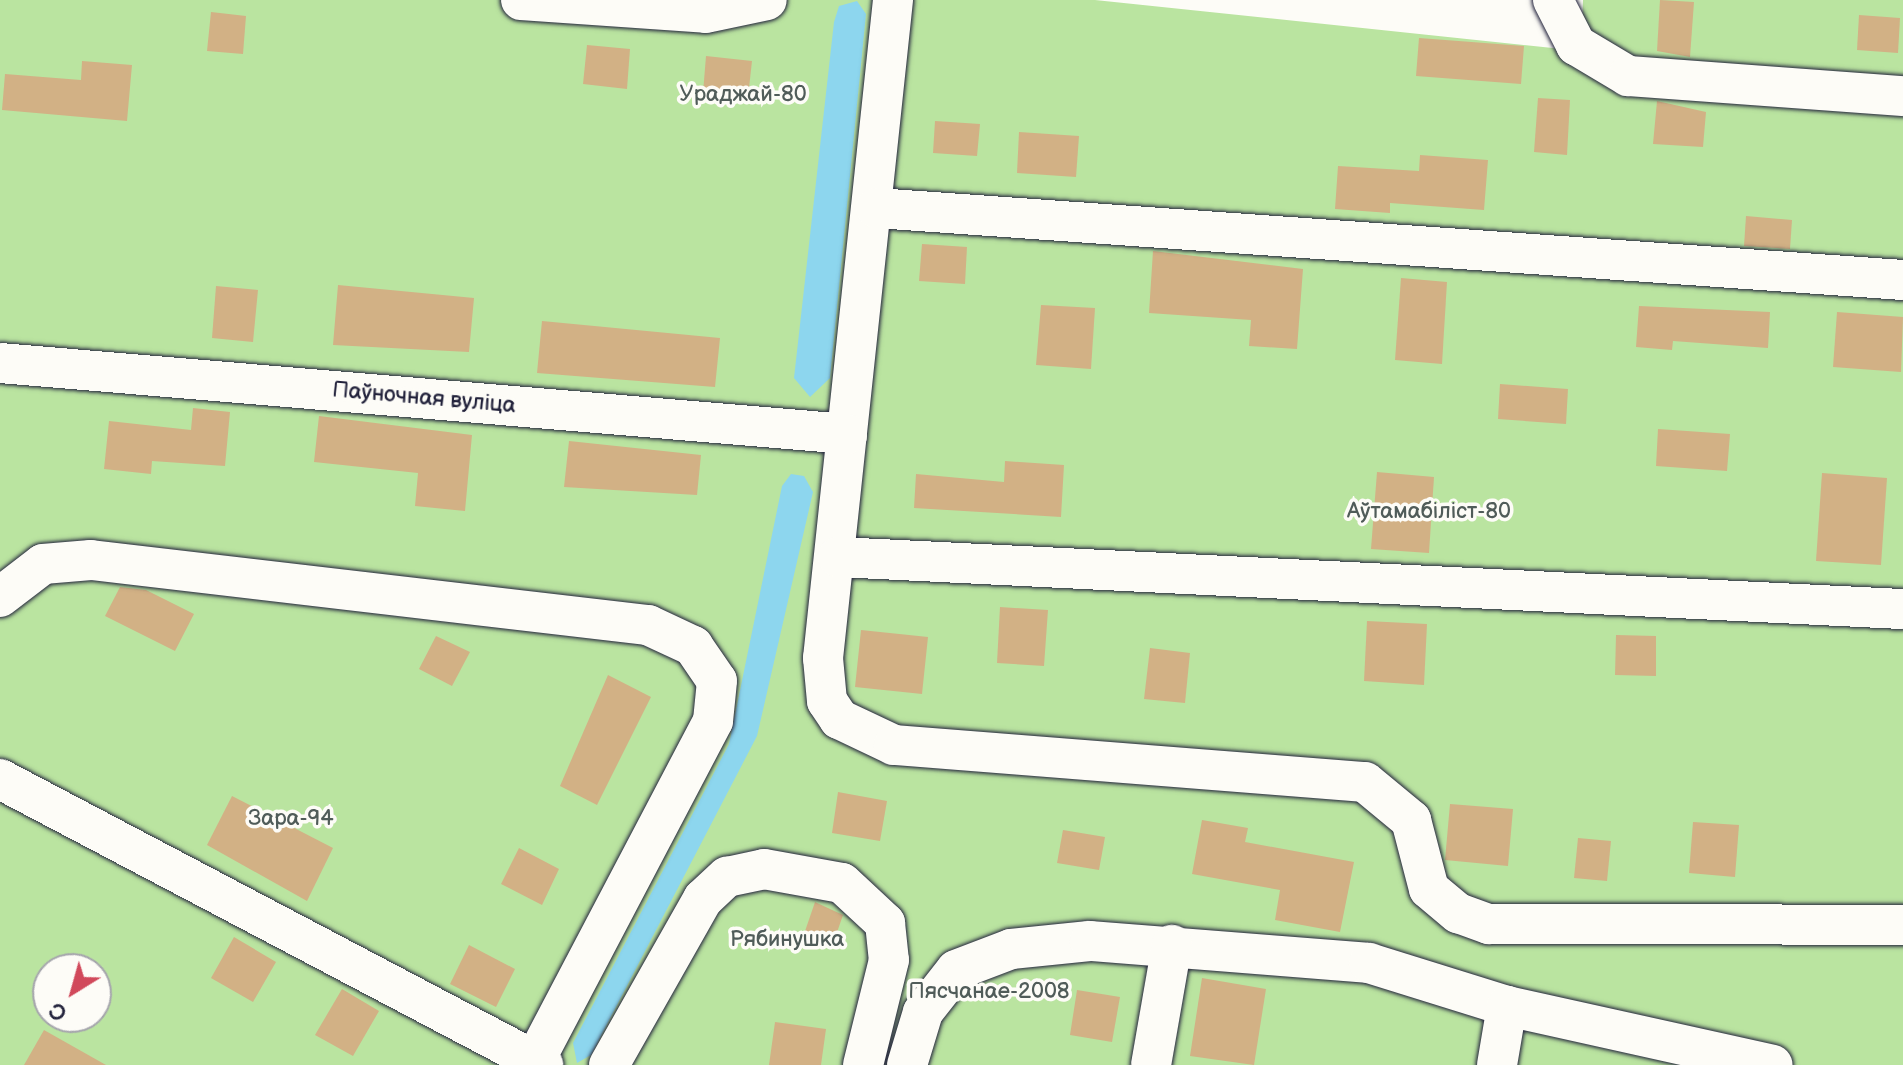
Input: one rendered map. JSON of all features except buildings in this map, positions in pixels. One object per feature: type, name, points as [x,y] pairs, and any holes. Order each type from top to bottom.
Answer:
[{"type":"lane","points":[[521,0],[706,13],[767,0]]},
{"type":"lane","points":[[893,0],[876,208],[847,434],[838,557],[822,681],[839,719],[873,741],[1365,782],[1411,820],[1429,889],[1458,913],[1489,924],[1903,925]]},
{"type":"lane","points":[[1553,0],[1576,45],[1628,76],[1903,96]]},
{"type":"lane","points":[[876,208],[1903,280]]},
{"type":"lane","name":"Паўночная вуліца","points":[[0,363],[847,434]]},
{"type":"lane","points":[[838,557],[1903,609]]},
{"type":"lane","points":[[0,597],[43,564],[91,560],[648,625],[693,646],[717,681],[706,739],[539,1062],[0,779]]},
{"type":"lane","points":[[609,1065],[703,899],[727,877],[764,869],[842,883],[885,923],[889,960],[863,1065]]},
{"type":"lane","points":[[907,1065],[937,989],[979,959],[1049,943],[1172,945],[1369,963],[1507,1006],[1773,1065]]},
{"type":"lane","points":[[1151,1065],[1172,945]]},
{"type":"lane","points":[[1497,1065],[1507,1006]]},
{"type":"green space","name":"Аўтамабіліст-80","points":[[0,0],[1095,0],[1581,51],[1583,0],[1903,0],[1903,1065],[0,1065]]},
{"type":"water","points":[[857,1],[866,14],[830,378],[810,397],[794,378],[834,22],[839,6]]},
{"type":"water","points":[[791,474],[804,476],[813,492],[757,736],[591,1055],[577,1063],[573,1043],[729,744],[782,486]]},
{"type":"park label","name":"Ураджай-80","points":[[743,95]]},
{"type":"park label","name":"Зара-94","points":[[291,819]]},
{"type":"park label","name":"Рябинушка","points":[[787,940]]},
{"type":"park label","name":"Пясчанае-2008","points":[[989,992]]}]
